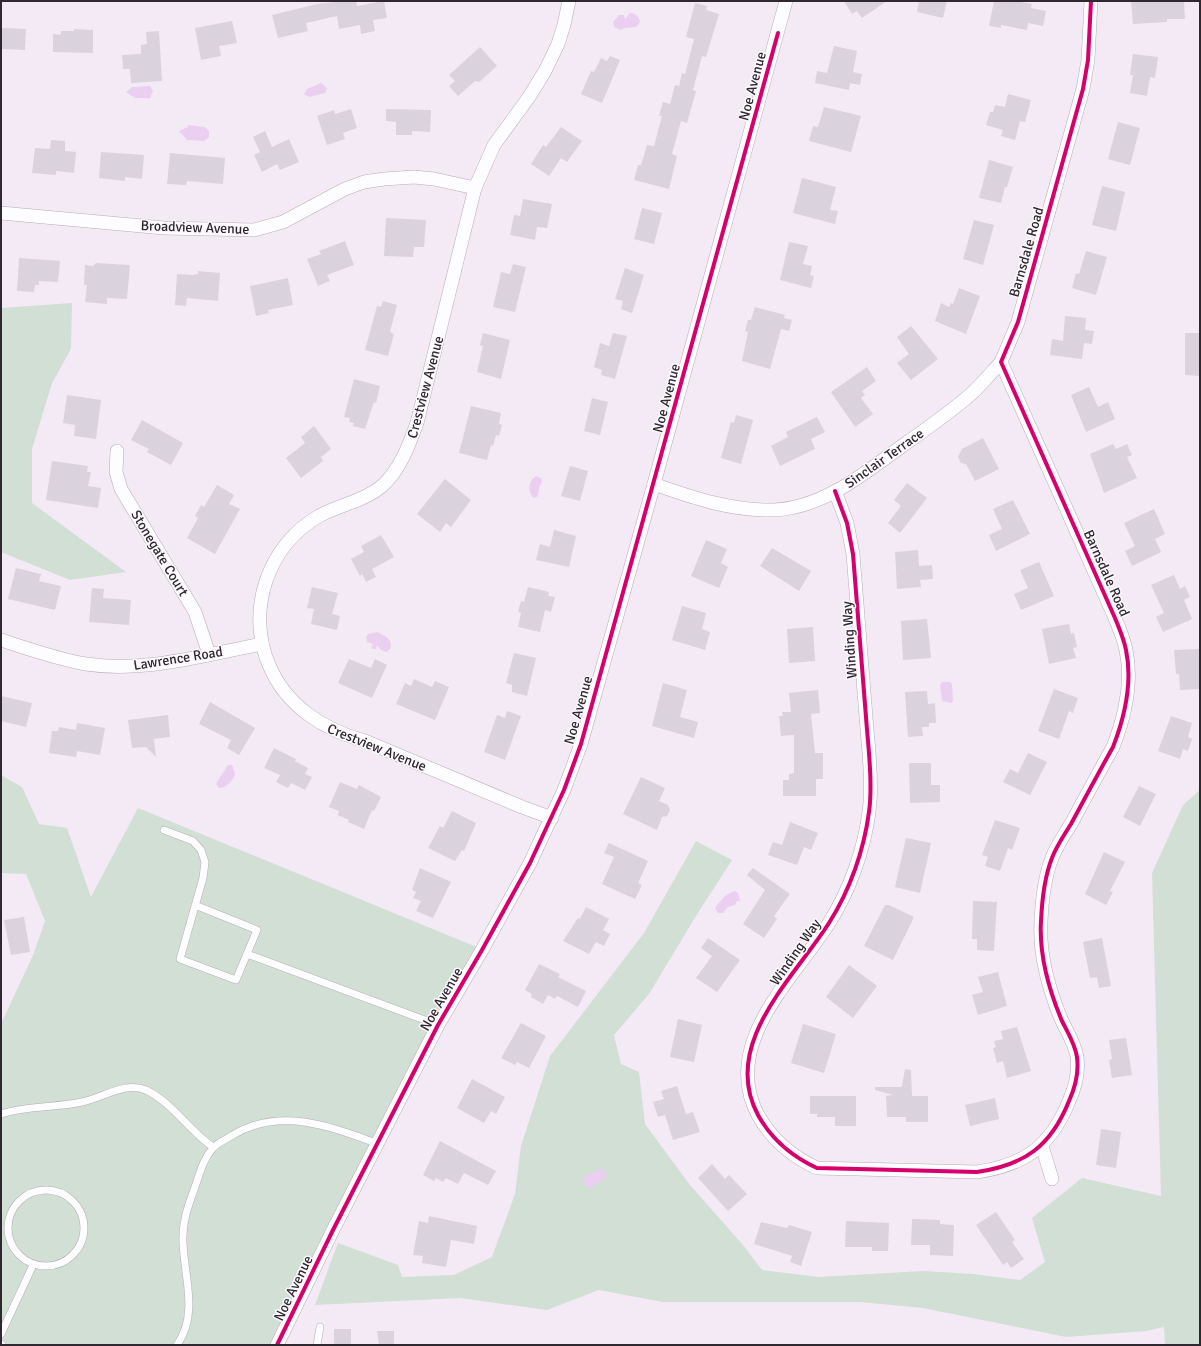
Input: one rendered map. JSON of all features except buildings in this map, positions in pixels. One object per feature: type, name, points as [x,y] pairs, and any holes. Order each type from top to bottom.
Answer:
[{"type":"street","name":"Crestview Avenue","points":[[552,818],[522,807],[366,741],[328,728],[311,717],[296,704],[283,689],[272,672],[262,644],[259,624],[260,604],[264,585],[276,557],[293,537],[319,516],[365,496],[382,486],[400,462],[409,444],[417,423],[475,188],[494,145],[529,97],[545,72],[558,44],[569,1]]},
{"type":"street","name":"Noe Avenue","points":[[277,1345],[333,1230],[438,1025],[516,890],[552,818],[580,744],[654,484],[786,1]]},
{"type":"street","name":"Barnsdale Road","points":[[1042,1146],[1054,1132],[1064,1114],[1072,1096],[1078,1067],[1075,1047],[1062,1020],[1046,973],[1041,923],[1044,893],[1051,859],[1113,747],[1120,728],[1128,689],[1128,669],[1126,649],[1115,618],[1001,362],[1018,322],[1083,89],[1089,52],[1091,1]]},
{"type":"street","name":"Broadview Avenue","points":[[1,212],[164,228],[254,230],[283,222],[345,190],[364,182],[384,179],[434,179],[475,188]]},
{"type":"street","name":"Sinclair Terrace","points":[[654,484],[696,499],[726,506],[775,510],[795,507],[814,501],[835,492],[923,431],[971,394],[1001,362]]},
{"type":"street","name":"Stonegate Court","points":[[117,451],[116,472],[121,489],[195,612],[209,654]]},
{"type":"street","name":"Winding Way","points":[[835,492],[847,523],[853,554],[869,756],[869,810],[864,839],[844,896],[829,922],[772,1004],[753,1039],[747,1069],[751,1098],[764,1125],[776,1141],[799,1160],[817,1168],[977,1172],[997,1169],[1016,1163],[1042,1146]]},
{"type":"street","name":"Lawrence Road","points":[[1,640],[58,658],[88,664],[118,666],[148,665],[262,644]]},
{"type":"street","points":[[1042,1146],[1052,1179]]},
{"type":"lane","points":[[164,830],[193,841],[201,850],[205,862],[205,870],[195,905],[180,959],[236,980],[257,930],[195,905]]},
{"type":"lane","points":[[247,954],[438,1025]]},
{"type":"lane","points":[[1,1114],[18,1108],[83,1102],[124,1089],[136,1088],[145,1090],[158,1097],[213,1147]]},
{"type":"lane","points":[[177,1345],[185,1335],[190,1314],[183,1243],[184,1219],[203,1163],[213,1147],[241,1130],[278,1120],[309,1122],[341,1129],[378,1144]]},
{"type":"lane","points":[[52,1190],[66,1195],[76,1204],[83,1217],[84,1231],[81,1245],[72,1256],[61,1264],[47,1267],[33,1264],[20,1257],[12,1246],[8,1233],[9,1219],[15,1206],[25,1196],[38,1191],[52,1190]]},
{"type":"lane","points":[[1,1334],[33,1264]]},
{"type":"lane","points":[[317,1345],[320,1327]]},
{"type":"shaded area","points":[[630,13],[639,18],[640,22],[636,27],[624,28],[621,30],[614,27],[613,22],[619,15],[624,15],[625,19]]},
{"type":"shaded area","points":[[321,83],[327,88],[325,93],[309,97],[304,94],[307,89]]},
{"type":"shaded area","points":[[150,86],[153,91],[150,98],[135,98],[126,92],[132,87]]},
{"type":"shaded area","points":[[188,125],[205,127],[209,131],[209,137],[204,141],[187,140],[179,131],[188,127]]},
{"type":"shaded area","points":[[72,303],[71,349],[52,383],[32,449],[32,503],[126,572],[70,580],[1,552],[1,308]]},
{"type":"shaded area","points":[[536,476],[541,478],[542,481],[538,496],[534,498],[531,495],[529,487],[532,480]]},
{"type":"shaded area","points":[[378,632],[388,638],[391,643],[390,649],[386,652],[381,650],[377,645],[376,649],[373,649],[371,647],[373,644],[367,642],[366,637],[368,634]]},
{"type":"shaded area","points":[[942,682],[950,682],[952,684],[953,701],[951,703],[942,701],[940,685]]},
{"type":"shaded area","points":[[228,765],[232,765],[235,774],[233,779],[225,787],[219,788],[216,784]]},
{"type":"shaded area","points":[[1,775],[22,787],[39,824],[67,828],[91,897],[138,808],[479,948],[276,1345],[1,1345],[1,1024],[33,955],[45,921],[26,874],[1,873]]},
{"type":"shaded area","points":[[1200,790],[1200,1345],[1165,1345],[1164,1327],[1146,1331],[1066,1337],[923,1308],[860,1302],[663,1302],[599,1290],[547,1310],[460,1298],[315,1305],[338,1243],[398,1265],[402,1277],[454,1275],[492,1257],[515,1194],[521,1146],[550,1056],[644,933],[696,841],[732,860],[649,994],[614,1035],[621,1064],[639,1072],[645,1124],[690,1185],[743,1245],[762,1270],[818,1277],[923,1271],[973,1274],[1020,1280],[1045,1262],[1032,1218],[1082,1178],[1161,1196],[1152,873],[1183,805]]},
{"type":"shaded area","points":[[735,891],[738,893],[740,901],[737,901],[735,905],[728,907],[723,913],[718,913],[715,908],[719,902]]},
{"type":"shaded area","points":[[599,1169],[605,1172],[606,1178],[589,1188],[585,1186],[583,1178]]},
{"type":"cycle path","points":[[835,491],[847,523],[853,554],[870,764],[870,801],[867,826],[860,855],[850,883],[837,910],[781,989],[766,1013],[755,1038],[748,1063],[749,1089],[758,1115],[769,1132],[791,1153],[817,1168],[977,1172],[994,1169],[1022,1158],[1034,1151],[1045,1141],[1062,1117],[1075,1085],[1077,1074],[1077,1057],[1075,1048],[1062,1021],[1053,997],[1043,959],[1041,913],[1044,889],[1049,866],[1060,841],[1071,824],[1113,747],[1127,699],[1129,675],[1125,646],[1120,630],[1001,362],[1018,322],[1083,89],[1088,60],[1091,1]]},
{"type":"cycle path","points":[[277,1345],[333,1230],[438,1025],[482,950],[530,863],[564,790],[581,744],[778,33]]}]
